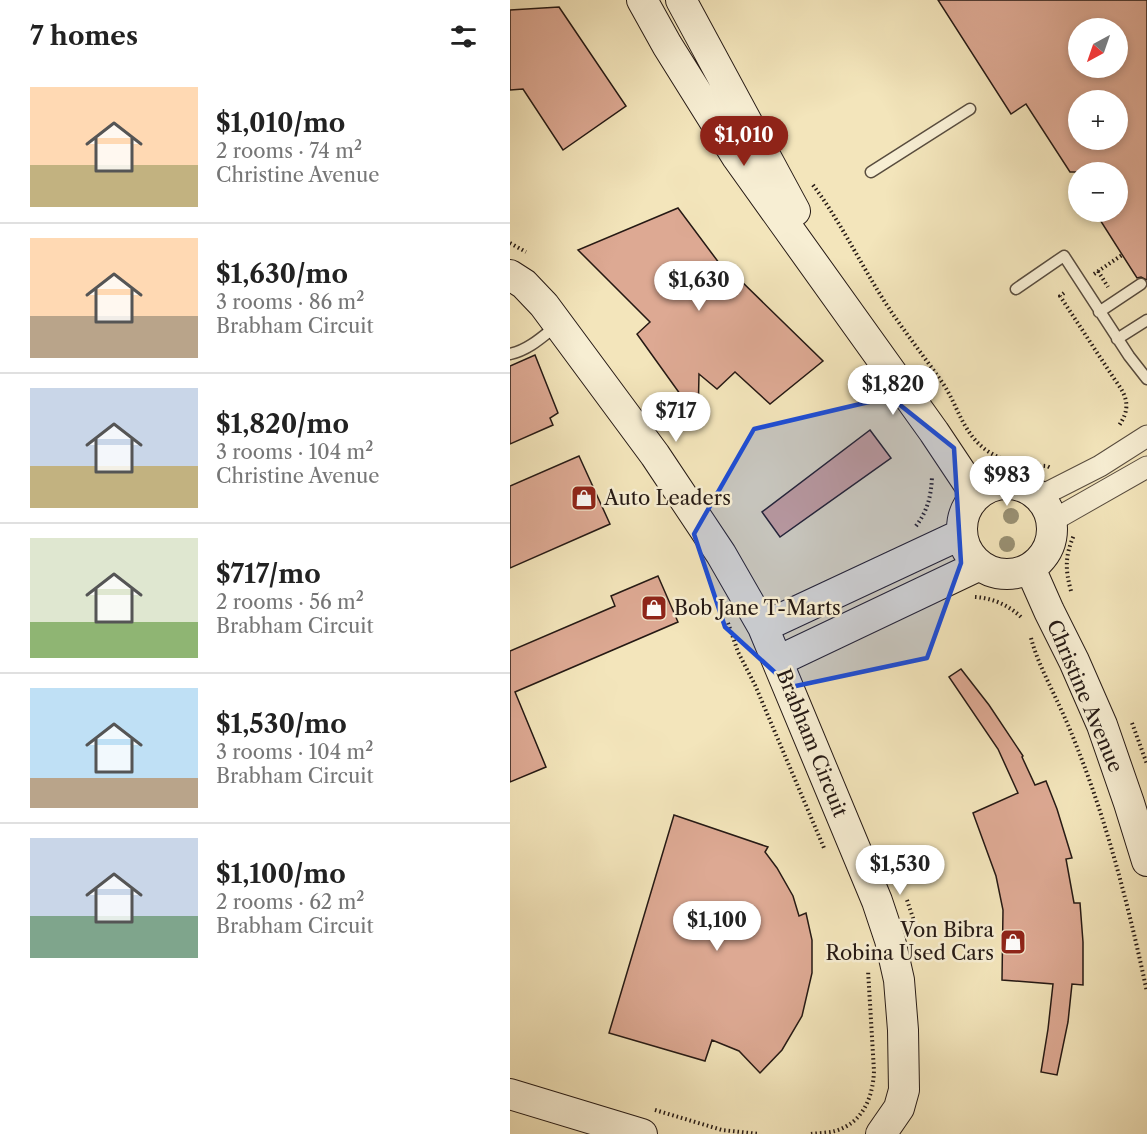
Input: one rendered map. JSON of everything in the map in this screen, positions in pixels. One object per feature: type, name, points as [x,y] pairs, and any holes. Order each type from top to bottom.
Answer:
[{"type":"street","points":[[642,0],[667,45],[737,157],[849,311],[976,495]]},
{"type":"street","points":[[681,0],[849,311]]},
{"type":"street","name":"Brabham Circuit","points":[[521,265],[524,284],[559,324],[655,455],[721,554],[763,627],[778,661],[877,901],[890,940],[898,980],[903,1030],[904,1090],[899,1108],[881,1134]]},
{"type":"street","points":[[1147,436],[1100,466],[1056,503],[1048,547],[1044,555],[1030,568],[1008,574],[993,572],[980,565],[964,543],[962,534],[964,513],[976,495],[991,486],[1016,484],[1056,503],[1147,467]]},
{"type":"street","points":[[763,627],[962,534]]},
{"type":"street","name":"Brabham Circuit","points":[[778,661],[980,565]]},
{"type":"street","name":"Christine Avenue","points":[[1030,568],[1102,725],[1147,861]]},
{"type":"street","points":[[510,1094],[642,1134]]},
{"type":"lane","points":[[871,172],[970,109]]},
{"type":"lane","points":[[1016,289],[1064,256],[1128,356],[1147,379]]},
{"type":"lane","points":[[1099,312],[1141,284]]},
{"type":"lane","points":[[1117,339],[1147,320]]},
{"type":"lane","points":[[510,354],[532,345],[559,324]]},
{"type":"path","points":[[809,180],[842,227],[884,300],[945,387],[966,430],[987,450],[1001,458],[1017,463],[1047,466],[1054,464]]},
{"type":"path","points":[[510,243],[518,246],[521,265]]},
{"type":"path","points":[[1110,290],[1096,273],[1122,255]]},
{"type":"path","points":[[1064,293],[1060,296],[1123,390],[1129,417]]},
{"type":"path","points":[[1110,434],[1118,428],[1127,409]]},
{"type":"path","points":[[1047,466],[1054,470],[1056,503],[1076,519],[1077,526],[1070,545],[1066,568],[1072,595]]},
{"type":"path","points":[[915,528],[929,506],[932,476]]},
{"type":"path","points":[[969,597],[985,598],[1000,603],[1021,616],[1027,624]]},
{"type":"path","points":[[1030,633],[1035,651],[1086,771],[1113,852],[1147,992]]},
{"type":"path","points":[[755,685],[826,854]]},
{"type":"path","points":[[1130,719],[1147,764]]},
{"type":"path","points":[[906,898],[917,934]]},
{"type":"path","points":[[811,1134],[835,1131],[848,1125],[871,1097],[874,1071],[868,964]]},
{"type":"highlighted area","points":[[890,397],[954,448],[961,563],[927,658],[791,687],[725,627],[694,534],[754,429]]},
{"type":"building","points":[[938,0],[1147,0],[1147,280],[1137,278],[1101,222],[1128,222],[1128,162],[1068,162],[1068,169],[1026,104],[1011,114]]},
{"type":"building","points":[[559,7],[626,106],[563,150],[523,89],[510,90],[510,10]]},
{"type":"building","points":[[678,208],[734,283],[739,279],[823,361],[770,404],[735,372],[717,389],[699,374],[698,419],[637,334],[650,322],[578,250]]},
{"type":"building","points":[[535,355],[558,413],[550,418],[553,425],[510,444],[510,366]]},
{"type":"building","points":[[870,430],[891,458],[780,537],[762,512]]},
{"type":"building","points":[[579,456],[610,524],[510,568],[510,486]]},
{"type":"building","points":[[658,576],[678,622],[515,692],[546,767],[510,782],[510,651],[615,606],[611,596]]},
{"type":"building","points":[[961,669],[989,705],[1023,756],[1035,785],[1046,781],[1072,858],[1066,859],[1074,903],[1080,903],[1083,985],[1072,984],[1068,1022],[1057,1075],[1041,1072],[1053,984],[1002,980],[1003,910],[996,876],[973,813],[1018,793],[998,749],[949,677]]},
{"type":"building","points":[[674,815],[768,847],[765,852],[793,896],[799,916],[806,913],[812,940],[812,973],[802,1016],[782,1050],[760,1073],[739,1051],[712,1040],[705,1061],[609,1033]]},
{"type":"place","name":"Auto Leaders","points":[[584,498]]},
{"type":"place","name":"Bob Jane T-Marts","points":[[654,608]]},
{"type":"place","name":"Von Bibra Robina Used Cars","points":[[1013,942]]}]
